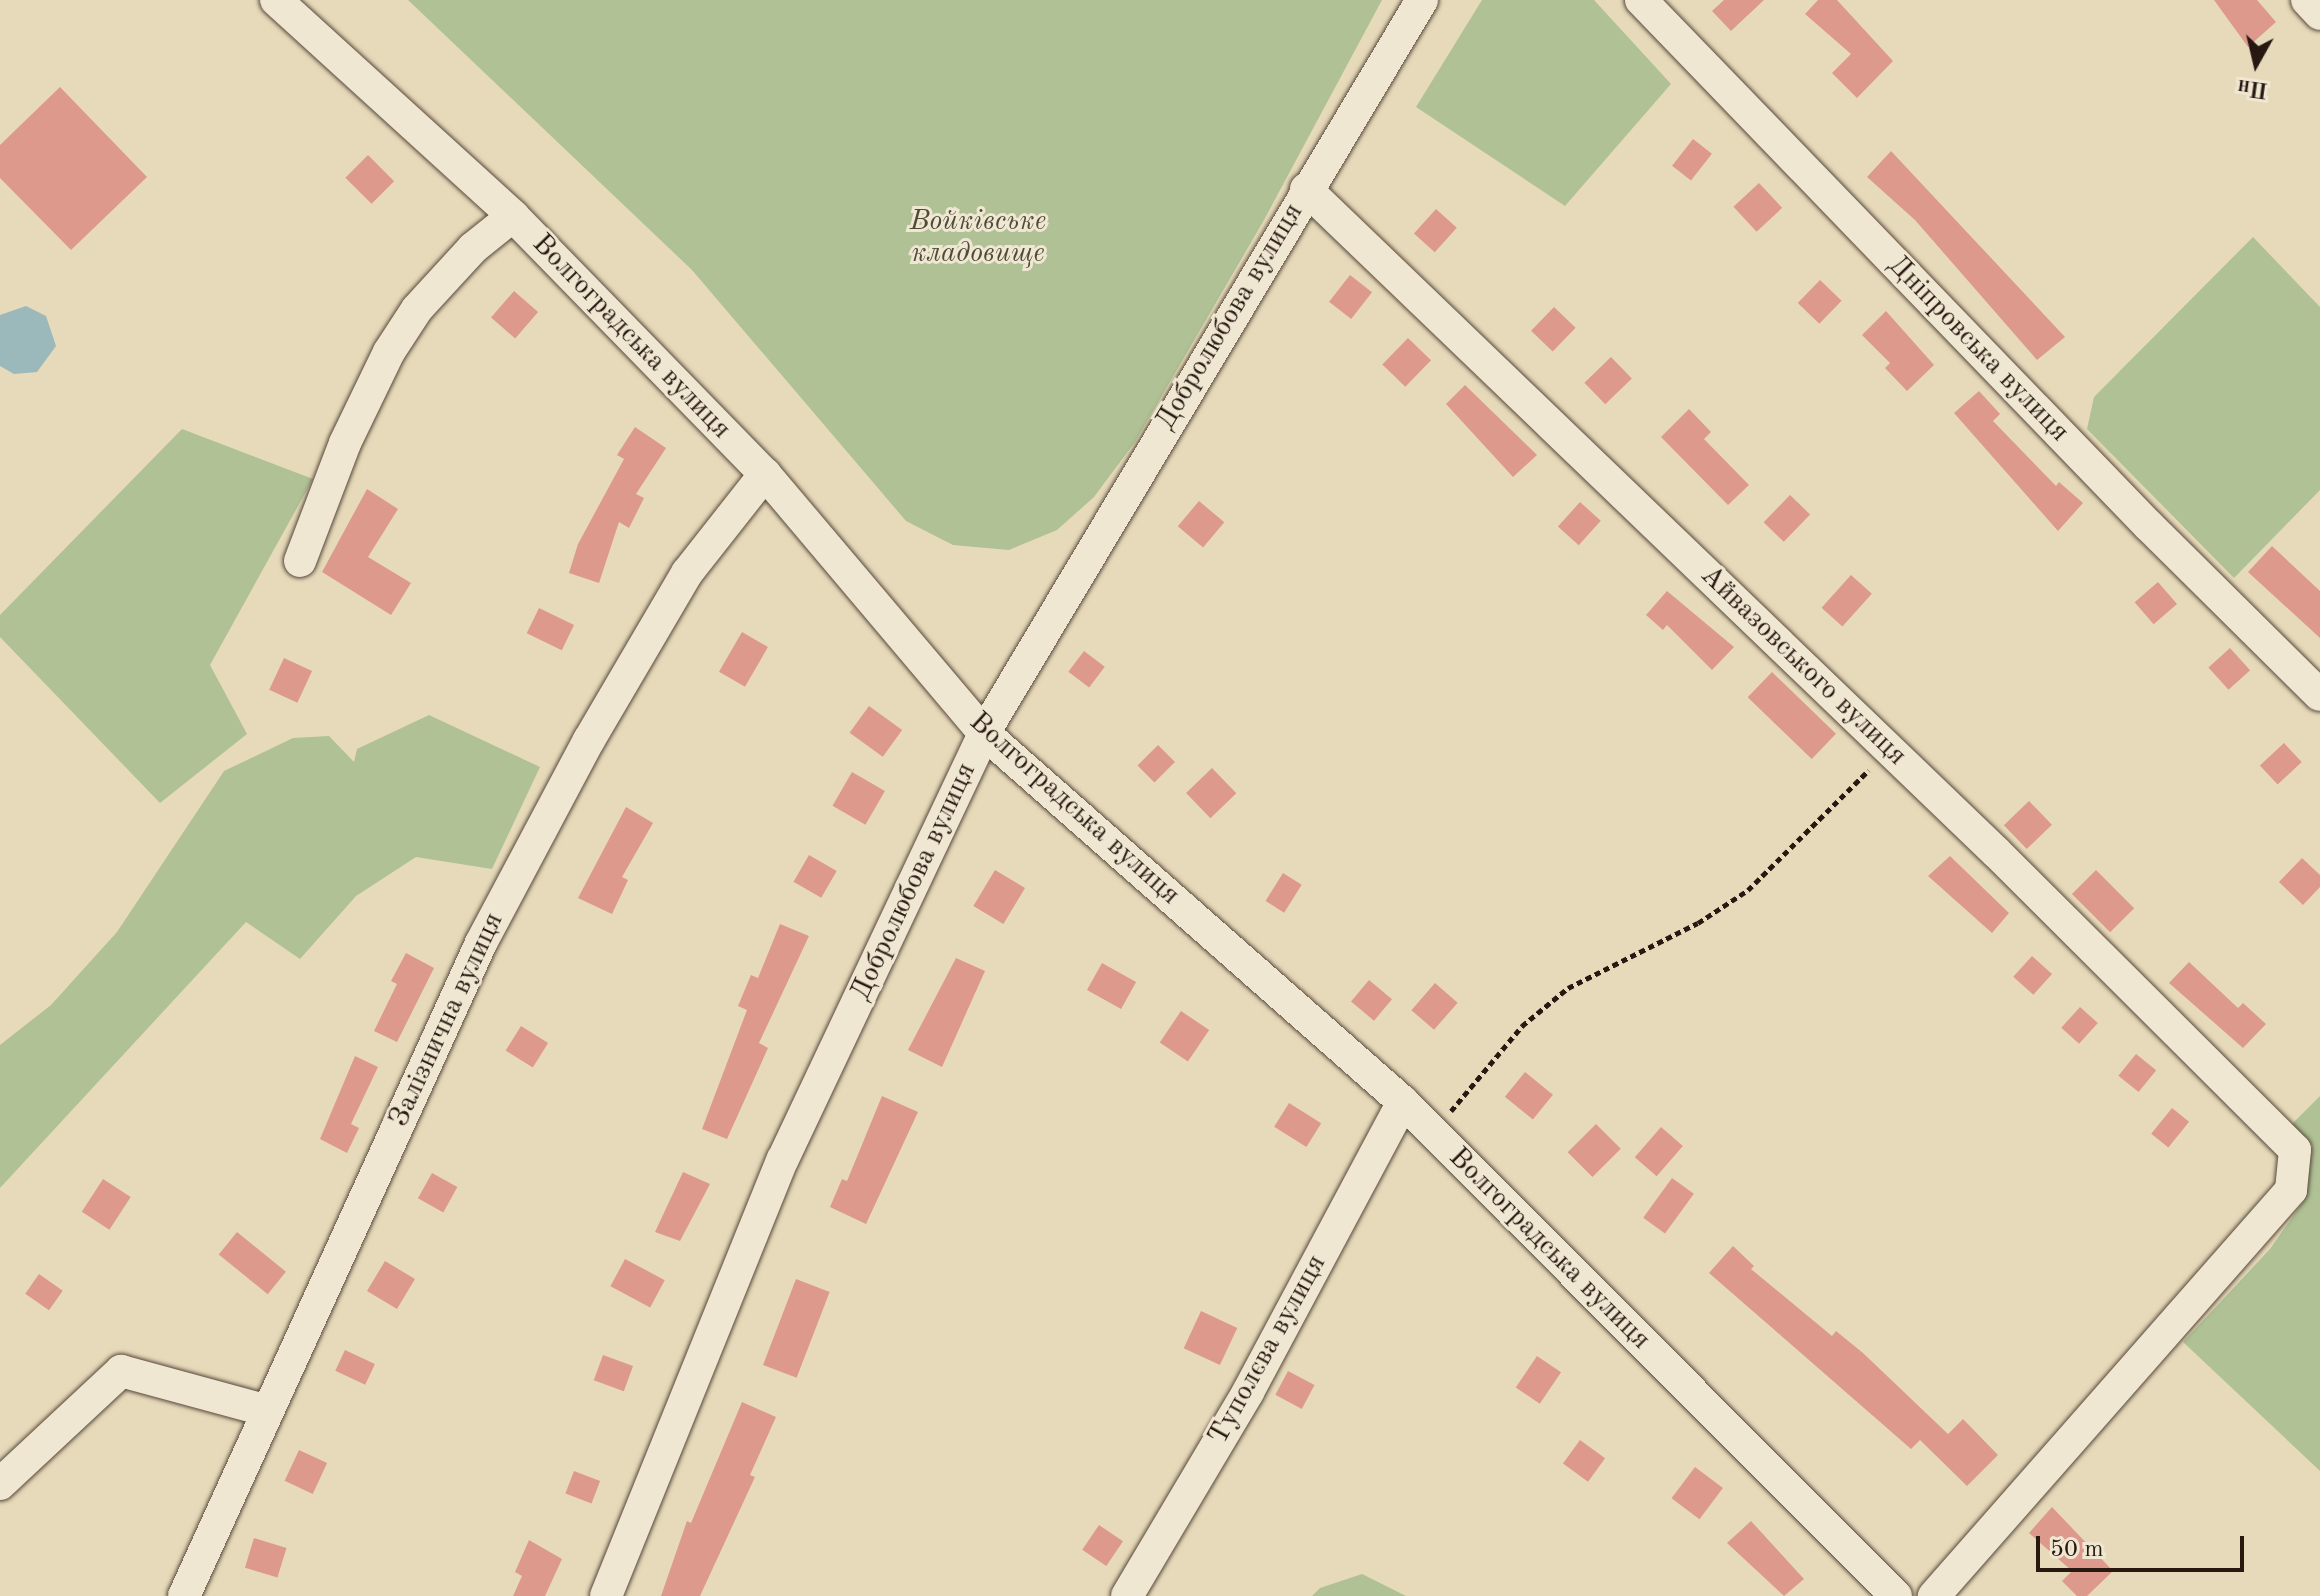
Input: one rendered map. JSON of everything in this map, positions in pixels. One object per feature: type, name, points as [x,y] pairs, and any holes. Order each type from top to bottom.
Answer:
[{"type":"street","name":"Волгоградська вулиця","points":[[276,0],[513,216],[765,474],[984,733],[1403,1102],[1896,1596]]},
{"type":"street","name":"Добролюбова вулиця","points":[[606,1596],[783,1159],[984,733],[1306,189],[1422,0]]},
{"type":"street","name":"Дніпровська вулиця","points":[[1641,0],[2149,526],[2320,695]]},
{"type":"street","points":[[2307,0],[2320,14]]},
{"type":"street","name":"Айвазовського вулиця","points":[[1306,189],[1889,749],[2295,1150],[2291,1190],[1934,1596]]},
{"type":"street","points":[[300,561],[345,443],[389,352],[426,299],[473,248],[513,216]]},
{"type":"street","name":"Залізнична вулиця","points":[[184,1596],[488,930],[589,740],[687,573],[765,474]]},
{"type":"street","name":"Туполєва вулиця","points":[[1127,1596],[1248,1392],[1403,1102]]},
{"type":"street","points":[[0,1484],[121,1371],[268,1411]]},
{"type":"path","points":[[1434,1133],[1522,1026],[1568,988],[1698,923],[1748,890],[1889,749]]},
{"type":"green space","name":"Войківське кладовище","points":[[408,0],[1382,0],[1264,220],[1135,442],[1094,497],[1057,530],[1009,550],[953,545],[906,521],[692,270]]},
{"type":"green space","points":[[1482,0],[1594,0],[1671,84],[1565,206],[1416,107]]},
{"type":"green space","points":[[2253,237],[2320,307],[2320,490],[2234,578],[2087,429],[2094,397]]},
{"type":"green space","points":[[182,429],[313,479],[210,665],[247,734],[160,803],[0,637],[0,615]]},
{"type":"green space","points":[[429,715],[540,767],[492,869],[416,857],[356,896],[300,959],[246,922],[0,1188],[0,1045],[51,1005],[117,932],[224,771],[293,738],[329,736],[354,762],[357,749]]},
{"type":"green space","points":[[2320,1096],[2320,1471],[2183,1342],[2270,1249],[2305,1199],[2312,1145],[2292,1124]]},
{"type":"green space","points":[[1362,1574],[1406,1596],[1312,1596],[1320,1588]]},
{"type":"water","points":[[26,306],[46,316],[56,346],[37,372],[14,374],[0,366],[0,315]]},
{"type":"building","points":[[1724,0],[1764,0],[1731,31],[1712,11]]},
{"type":"building","points":[[1818,0],[1837,0],[1893,61],[1857,98],[1832,73],[1851,54],[1805,14]]},
{"type":"building","points":[[2214,0],[2257,0],[2276,22],[2248,47]]},
{"type":"building","points":[[60,87],[147,177],[71,250],[0,178],[0,145]]},
{"type":"building","points":[[1693,139],[1712,154],[1691,181],[1672,166]]},
{"type":"building","points":[[1891,151],[2065,337],[2037,360],[1915,220],[1867,177]]},
{"type":"building","points":[[368,155],[394,181],[372,204],[345,178]]},
{"type":"building","points":[[1759,183],[1782,208],[1757,232],[1733,207]]},
{"type":"building","points":[[1436,209],[1457,228],[1435,252],[1414,234]]},
{"type":"building","points":[[1350,275],[1372,292],[1351,319],[1329,302]]},
{"type":"building","points":[[1820,280],[1842,301],[1819,324],[1798,303]]},
{"type":"building","points":[[514,291],[538,312],[515,338],[491,317]]},
{"type":"building","points":[[1554,307],[1576,328],[1553,352],[1531,331]]},
{"type":"building","points":[[1886,311],[1934,365],[1907,391],[1885,368],[1890,363],[1862,335]]},
{"type":"building","points":[[1408,338],[1431,360],[1405,387],[1382,365]]},
{"type":"building","points":[[1611,357],[1632,379],[1605,404],[1584,383]]},
{"type":"building","points":[[1465,385],[1537,455],[1513,477],[1446,404]]},
{"type":"building","points":[[1979,391],[2000,414],[1993,421],[2056,486],[2059,482],[2083,503],[2058,531],[1954,413]]},
{"type":"building","points":[[1689,409],[1711,432],[1704,439],[1749,485],[1728,505],[1661,437]]},
{"type":"building","points":[[635,427],[666,448],[636,494],[644,498],[629,528],[619,522],[599,583],[569,573],[578,544],[624,459],[617,455]]},
{"type":"building","points":[[367,489],[398,509],[368,557],[411,583],[391,615],[322,572]]},
{"type":"building","points":[[1790,495],[1810,514],[1784,542],[1764,522]]},
{"type":"building","points":[[1199,501],[1224,522],[1203,547],[1178,526]]},
{"type":"building","points":[[1580,502],[1601,521],[1579,545],[1558,527]]},
{"type":"building","points":[[2272,546],[2320,591],[2320,638],[2248,572]]},
{"type":"building","points":[[1851,575],[1872,594],[1842,626],[1822,608]]},
{"type":"building","points":[[2158,582],[2177,604],[2154,624],[2135,602]]},
{"type":"building","points":[[1667,591],[1734,647],[1712,670],[1667,625],[1663,630],[1646,615]]},
{"type":"building","points":[[539,608],[574,625],[562,650],[527,633]]},
{"type":"building","points":[[742,632],[768,647],[745,687],[719,672]]},
{"type":"building","points":[[2230,648],[2250,670],[2229,690],[2208,667]]},
{"type":"building","points":[[1084,651],[1105,667],[1089,687],[1068,672]]},
{"type":"building","points":[[284,658],[312,671],[297,703],[269,690]]},
{"type":"building","points":[[1772,672],[1836,734],[1812,759],[1748,697]]},
{"type":"building","points":[[869,706],[902,730],[883,757],[850,733]]},
{"type":"building","points":[[2284,743],[2302,762],[2278,785],[2260,766]]},
{"type":"building","points":[[1158,745],[1175,762],[1154,782],[1137,766]]},
{"type":"building","points":[[1212,768],[1236,793],[1210,818],[1186,793]]},
{"type":"building","points":[[852,772],[885,791],[865,825],[832,806]]},
{"type":"building","points":[[2029,801],[2052,825],[2027,849],[2004,825]]},
{"type":"building","points":[[626,807],[653,823],[622,877],[628,880],[612,914],[578,898]]},
{"type":"building","points":[[809,855],[837,871],[821,898],[794,882]]},
{"type":"building","points":[[1950,856],[2009,913],[1992,933],[1928,876]]},
{"type":"building","points":[[2302,858],[2320,875],[2320,887],[2303,905],[2279,882]]},
{"type":"building","points":[[995,870],[1025,888],[1003,924],[973,906]]},
{"type":"building","points":[[2096,870],[2134,908],[2110,932],[2072,894]]},
{"type":"building","points":[[1283,873],[1302,885],[1284,913],[1266,901]]},
{"type":"building","points":[[780,924],[809,936],[759,1043],[768,1048],[727,1139],[702,1129],[747,1010],[738,1006],[751,975],[758,978]]},
{"type":"building","points":[[406,953],[434,968],[397,1042],[374,1031],[397,984],[391,981]]},
{"type":"building","points":[[2032,956],[2052,974],[2033,995],[2013,977]]},
{"type":"building","points":[[956,958],[985,971],[942,1067],[908,1050]]},
{"type":"building","points":[[2189,962],[2238,1008],[2243,1003],[2266,1024],[2243,1048],[2169,983]]},
{"type":"building","points":[[1102,963],[1136,982],[1121,1009],[1087,990]]},
{"type":"building","points":[[1369,980],[1392,999],[1374,1021],[1351,1001]]},
{"type":"building","points":[[1435,983],[1458,1003],[1434,1030],[1411,1010]]},
{"type":"building","points":[[2080,1007],[2098,1023],[2079,1044],[2061,1028]]},
{"type":"building","points":[[1181,1011],[1209,1030],[1188,1062],[1160,1043]]},
{"type":"building","points":[[521,1026],[548,1043],[533,1068],[506,1051]]},
{"type":"building","points":[[2136,1054],[2156,1070],[2139,1092],[2118,1076]]},
{"type":"building","points":[[355,1056],[378,1067],[351,1124],[359,1128],[347,1153],[320,1139]]},
{"type":"building","points":[[1525,1072],[1553,1095],[1533,1120],[1505,1097]]},
{"type":"building","points":[[882,1096],[918,1112],[866,1224],[830,1207],[842,1179],[847,1181]]},
{"type":"building","points":[[1289,1103],[1321,1123],[1306,1147],[1274,1127]]},
{"type":"building","points":[[2172,1108],[2189,1122],[2168,1147],[2151,1134]]},
{"type":"building","points":[[1596,1124],[1621,1149],[1592,1177],[1568,1152]]},
{"type":"building","points":[[1661,1127],[1683,1146],[1657,1176],[1635,1157]]},
{"type":"building","points":[[683,1172],[710,1184],[680,1241],[655,1232]]},
{"type":"building","points":[[432,1173],[457,1187],[443,1212],[418,1198]]},
{"type":"building","points":[[1672,1178],[1694,1194],[1665,1234],[1643,1218]]},
{"type":"building","points":[[103,1179],[131,1197],[109,1230],[82,1212]]},
{"type":"building","points":[[237,1232],[286,1272],[268,1294],[219,1255]]},
{"type":"building","points":[[1733,1246],[1754,1266],[1751,1269],[1832,1336],[1836,1331],[1863,1353],[1948,1434],[1963,1419],[1998,1455],[1967,1486],[1920,1440],[1911,1449],[1709,1273]]},
{"type":"building","points":[[625,1259],[665,1280],[650,1307],[610,1286]]},
{"type":"building","points":[[385,1261],[415,1279],[397,1309],[367,1291]]},
{"type":"building","points":[[39,1274],[63,1291],[49,1310],[25,1294]]},
{"type":"building","points":[[796,1279],[830,1292],[797,1378],[763,1365]]},
{"type":"building","points":[[1201,1311],[1237,1328],[1220,1365],[1184,1348]]},
{"type":"building","points":[[345,1350],[375,1364],[365,1385],[335,1371]]},
{"type":"building","points":[[603,1355],[633,1366],[624,1391],[594,1380]]},
{"type":"building","points":[[1537,1356],[1561,1372],[1540,1404],[1516,1388]]},
{"type":"building","points":[[1288,1371],[1314,1385],[1302,1409],[1275,1395]]},
{"type":"building","points":[[742,1402],[776,1417],[750,1475],[755,1477],[700,1596],[661,1596],[687,1521],[691,1523]]},
{"type":"building","points":[[1580,1440],[1605,1458],[1588,1482],[1563,1463]]},
{"type":"building","points":[[299,1450],[327,1463],[313,1494],[285,1481]]},
{"type":"building","points":[[1695,1467],[1723,1488],[1699,1519],[1672,1498]]},
{"type":"building","points":[[574,1471],[600,1481],[592,1503],[565,1493]]},
{"type":"building","points":[[2052,1507],[2113,1571],[2087,1596],[2077,1596],[2062,1581],[2072,1571],[2029,1533]]},
{"type":"building","points":[[1751,1521],[1804,1579],[1784,1596],[1727,1543]]},
{"type":"building","points":[[1099,1525],[1123,1541],[1106,1566],[1082,1550]]},
{"type":"building","points":[[254,1538],[287,1548],[277,1578],[245,1568]]},
{"type":"building","points":[[529,1540],[562,1559],[545,1596],[513,1596],[522,1576],[515,1572]]}]
